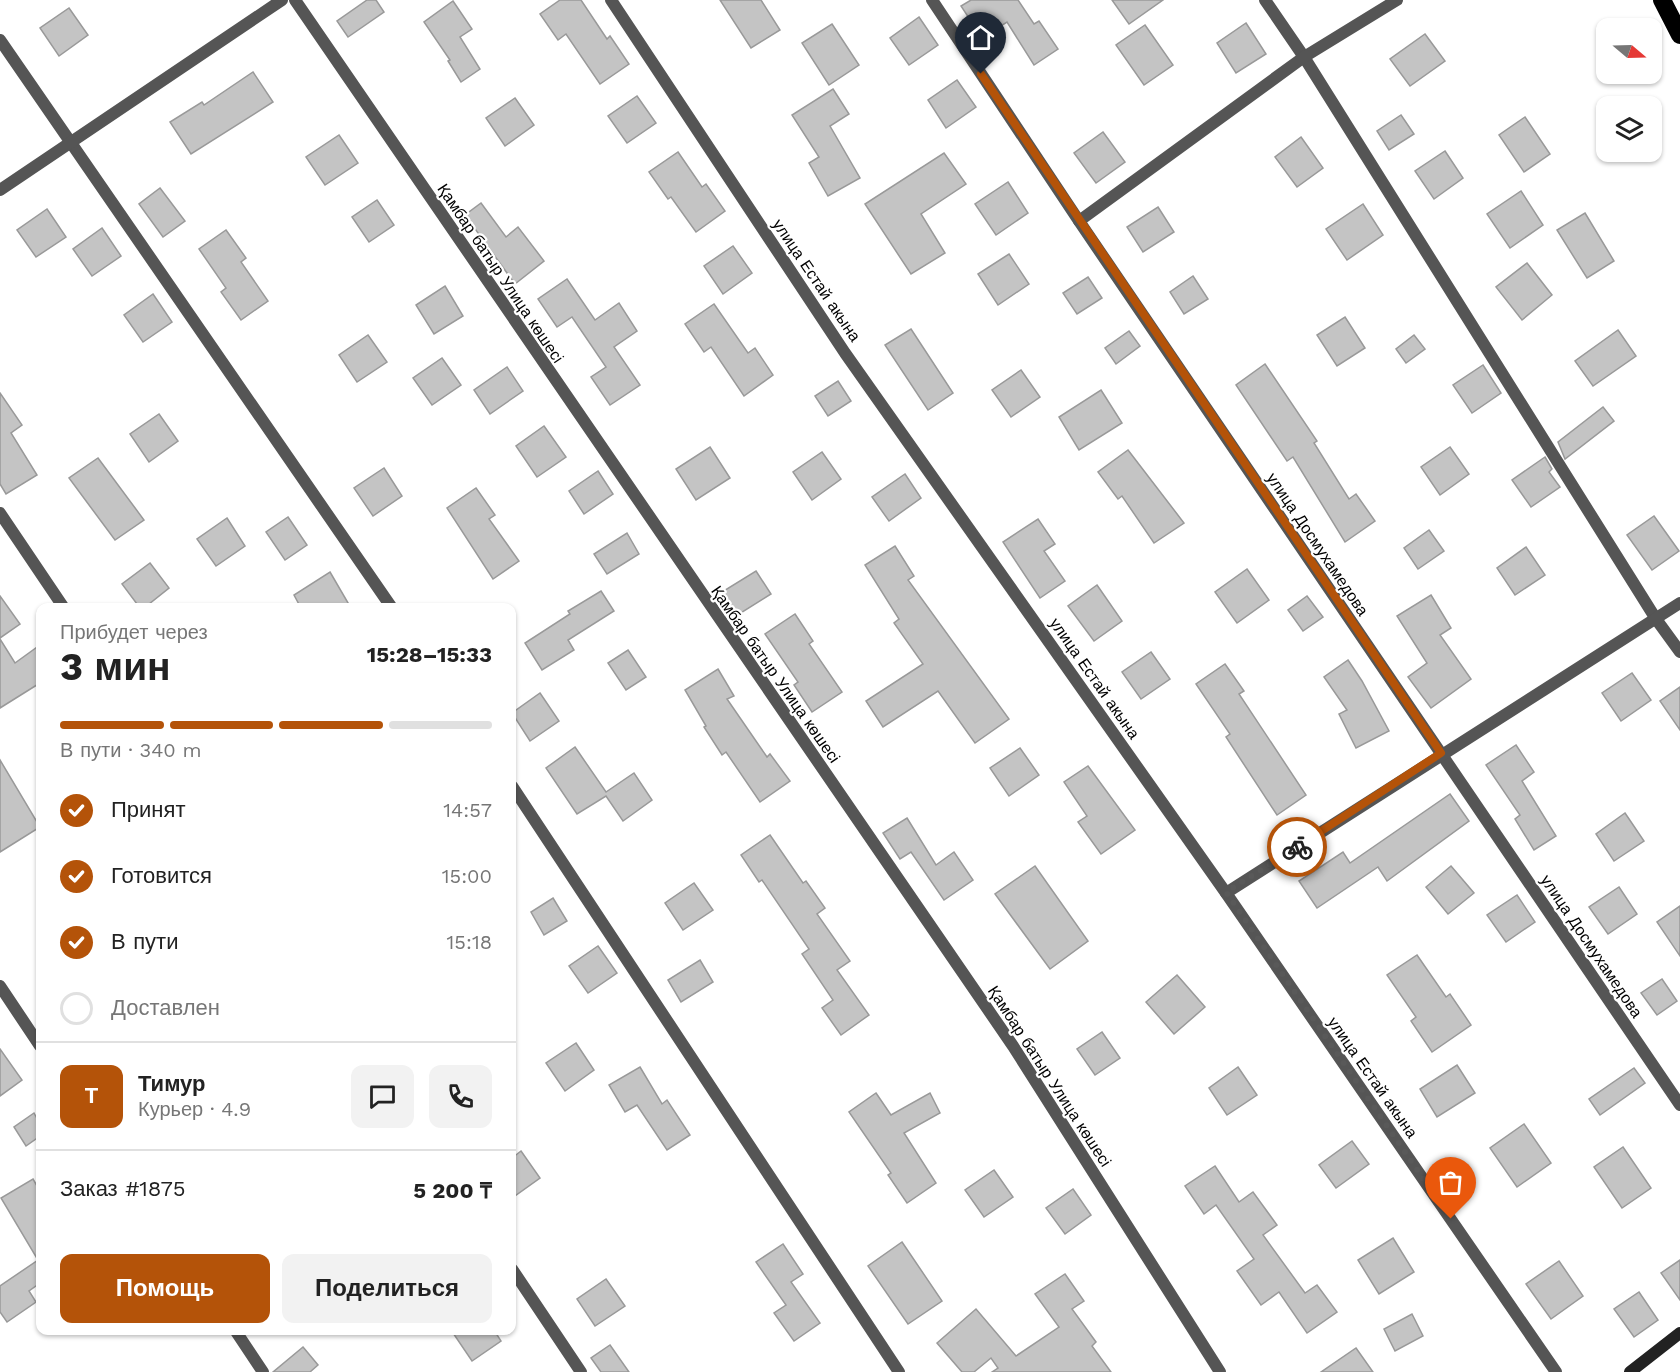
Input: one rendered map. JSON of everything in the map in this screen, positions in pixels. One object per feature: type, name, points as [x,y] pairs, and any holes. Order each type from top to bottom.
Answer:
[{"type":"highway","points":[[1662,0],[1680,35]]},
{"type":"street","points":[[0,190],[282,0]]},
{"type":"street","name":"Қамбар батыр Улица көшесі","points":[[295,0],[1013,1046],[1220,1372]]},
{"type":"street","name":"улица Естай акына","points":[[611,0],[845,353],[1226,892],[1556,1372]]},
{"type":"street","name":"улица Досмухамедова","points":[[932,0],[1079,221],[1680,1105]]},
{"type":"street","points":[[1265,0],[1304,57],[1656,619],[1680,652]]},
{"type":"street","points":[[1079,221],[1304,57],[1397,0]]},
{"type":"street","points":[[0,40],[389,603]]},
{"type":"street","points":[[0,513],[61,603]]},
{"type":"street","points":[[1226,892],[1441,753],[1680,603]]},
{"type":"street","points":[[516,792],[899,1372]]},
{"type":"street","points":[[0,986],[36,1040]]},
{"type":"street","points":[[516,1275],[581,1372]]},
{"type":"street","points":[[1630,1372],[1680,1334]]},
{"type":"street","points":[[238,1335],[263,1372]]},
{"type":"building","points":[[367,0],[376,0],[384,12],[348,37],[337,21]]},
{"type":"building","points":[[560,0],[581,0],[607,39],[610,36],[629,64],[600,84],[566,34],[558,40],[540,14]]},
{"type":"building","points":[[720,0],[761,0],[780,30],[751,48]]},
{"type":"building","points":[[971,0],[1018,0],[1034,24],[1039,21],[1058,49],[1034,65],[1007,22],[982,38],[961,6]]},
{"type":"building","points":[[1112,0],[1163,0],[1129,24]]},
{"type":"building","points":[[453,1],[472,29],[460,37],[480,69],[461,82],[448,61],[450,60],[424,22]]},
{"type":"building","points":[[69,8],[88,35],[59,56],[40,28]]},
{"type":"building","points":[[919,17],[938,45],[909,65],[890,38]]},
{"type":"building","points":[[1246,23],[1266,54],[1236,73],[1217,43]]},
{"type":"building","points":[[832,24],[859,65],[829,85],[802,43]]},
{"type":"building","points":[[1145,25],[1173,65],[1144,85],[1116,45]]},
{"type":"building","points":[[1425,34],[1445,61],[1410,86],[1390,59]]},
{"type":"building","points":[[253,72],[273,102],[191,154],[170,122],[202,102],[204,105]]},
{"type":"building","points":[[957,80],[976,107],[946,128],[928,100]]},
{"type":"building","points":[[833,89],[849,114],[830,126],[860,178],[828,196],[809,163],[819,157],[792,115]]},
{"type":"building","points":[[637,96],[656,123],[627,143],[608,116]]},
{"type":"building","points":[[515,98],[534,125],[505,146],[486,118]]},
{"type":"building","points":[[1401,115],[1414,134],[1389,150],[1377,131]]},
{"type":"building","points":[[1525,117],[1550,154],[1524,172],[1499,135]]},
{"type":"building","points":[[1103,132],[1125,162],[1096,183],[1074,153]]},
{"type":"building","points":[[339,135],[358,163],[325,185],[306,157]]},
{"type":"building","points":[[1301,137],[1323,168],[1297,187],[1275,157]]},
{"type":"building","points":[[1445,151],[1463,178],[1434,199],[1415,171]]},
{"type":"building","points":[[678,152],[702,187],[706,184],[725,211],[696,232],[671,197],[668,199],[649,172]]},
{"type":"building","points":[[944,153],[966,184],[921,214],[945,253],[911,274],[865,204]]},
{"type":"building","points":[[1008,182],[1028,213],[996,235],[975,204]]},
{"type":"building","points":[[160,188],[185,221],[163,237],[139,204]]},
{"type":"building","points":[[1521,191],[1543,225],[1510,248],[1487,214]]},
{"type":"building","points":[[377,200],[394,225],[369,242],[352,217]]},
{"type":"building","points":[[481,203],[506,237],[518,227],[544,261],[515,284],[465,215]]},
{"type":"building","points":[[1363,204],[1383,235],[1347,260],[1326,229]]},
{"type":"building","points":[[1158,207],[1174,232],[1143,252],[1127,227]]},
{"type":"building","points":[[47,209],[66,237],[36,257],[17,230]]},
{"type":"building","points":[[1585,213],[1614,261],[1587,278],[1557,230]]},
{"type":"building","points":[[102,228],[121,256],[92,276],[73,249]]},
{"type":"building","points":[[226,230],[246,258],[241,262],[268,301],[241,320],[221,292],[226,288],[199,249]]},
{"type":"building","points":[[733,246],[752,273],[723,294],[704,266]]},
{"type":"building","points":[[1009,254],[1029,284],[998,305],[978,274]]},
{"type":"building","points":[[1527,263],[1552,295],[1522,320],[1496,287]]},
{"type":"building","points":[[1193,276],[1208,299],[1184,314],[1170,292]]},
{"type":"building","points":[[1088,277],[1102,298],[1077,314],[1063,293]]},
{"type":"building","points":[[567,279],[595,320],[619,303],[637,331],[614,347],[640,385],[610,405],[591,377],[606,367],[572,317],[557,327],[538,299]]},
{"type":"building","points":[[445,286],[463,316],[434,334],[416,305]]},
{"type":"building","points":[[153,294],[172,322],[143,342],[124,315]]},
{"type":"building","points":[[714,304],[748,353],[755,348],[773,375],[744,396],[711,347],[704,352],[685,324]]},
{"type":"building","points":[[1345,317],[1365,348],[1337,366],[1317,335]]},
{"type":"building","points":[[911,329],[953,393],[928,410],[885,345]]},
{"type":"building","points":[[1618,330],[1636,356],[1593,386],[1575,361]]},
{"type":"building","points":[[1129,331],[1140,346],[1116,364],[1105,348]]},
{"type":"building","points":[[368,335],[387,362],[357,382],[339,355]]},
{"type":"building","points":[[1414,335],[1425,349],[1406,363],[1396,349]]},
{"type":"building","points":[[442,358],[461,385],[432,405],[413,378]]},
{"type":"building","points":[[1265,364],[1317,441],[1314,443],[1349,499],[1356,494],[1375,521],[1345,542],[1293,457],[1287,461],[1236,385]]},
{"type":"building","points":[[1483,365],[1501,393],[1472,413],[1453,385]]},
{"type":"building","points":[[507,367],[523,391],[490,414],[474,390]]},
{"type":"building","points":[[1021,370],[1040,397],[1011,417],[992,390]]},
{"type":"building","points":[[838,381],[851,401],[828,416],[815,396]]},
{"type":"building","points":[[1101,390],[1122,423],[1079,450],[1059,417]]},
{"type":"building","points":[[0,393],[22,425],[11,433],[37,475],[6,494],[0,484]]},
{"type":"building","points":[[1603,407],[1614,421],[1565,459],[1558,442]]},
{"type":"building","points":[[159,414],[178,441],[149,462],[130,434]]},
{"type":"building","points":[[544,426],[566,457],[537,477],[516,446]]},
{"type":"building","points":[[710,447],[730,478],[696,500],[676,469]]},
{"type":"building","points":[[1450,447],[1469,474],[1440,495],[1421,467]]},
{"type":"building","points":[[1128,450],[1184,523],[1154,543],[1122,496],[1118,499],[1098,472]]},
{"type":"building","points":[[822,452],[841,479],[812,500],[793,472]]},
{"type":"building","points":[[1545,457],[1552,469],[1549,472],[1560,487],[1531,507],[1512,480]]},
{"type":"building","points":[[98,458],[144,520],[115,540],[69,478]]},
{"type":"building","points":[[384,468],[402,496],[373,516],[354,488]]},
{"type":"building","points":[[598,471],[613,494],[584,514],[569,491]]},
{"type":"building","points":[[905,474],[921,498],[889,521],[872,497]]},
{"type":"building","points":[[476,488],[495,515],[489,519],[519,561],[493,579],[447,508]]},
{"type":"building","points":[[1654,516],[1679,551],[1652,570],[1627,535]]},
{"type":"building","points":[[288,517],[307,545],[285,560],[266,532]]},
{"type":"building","points":[[227,518],[245,546],[216,566],[197,539]]},
{"type":"building","points":[[1038,519],[1055,544],[1044,551],[1065,581],[1040,598],[1003,542]]},
{"type":"building","points":[[1429,530],[1444,551],[1418,569],[1404,548]]},
{"type":"building","points":[[627,533],[639,554],[607,574],[594,554]]},
{"type":"building","points":[[895,546],[914,576],[908,580],[1009,719],[975,743],[938,691],[883,727],[866,701],[923,664],[894,623],[899,619],[865,565]]},
{"type":"building","points":[[1526,547],[1545,575],[1515,595],[1497,568]]},
{"type":"building","points":[[150,563],[169,588],[150,603],[136,603],[122,584]]},
{"type":"building","points":[[1247,569],[1269,600],[1237,623],[1215,592]]},
{"type":"building","points":[[756,571],[771,594],[736,616],[722,592]]},
{"type":"building","points":[[330,572],[348,603],[298,603],[294,595]]},
{"type":"building","points":[[1097,585],[1122,621],[1094,641],[1068,606]]},
{"type":"building","points":[[601,591],[614,611],[568,640],[574,650],[542,670],[525,643],[570,614],[568,611]]},
{"type":"building","points":[[1431,595],[1451,628],[1440,635],[1471,679],[1431,708],[1408,677],[1427,663],[1397,616]]},
{"type":"building","points":[[0,596],[20,624],[0,638]]},
{"type":"building","points":[[1307,596],[1323,617],[1303,631],[1288,610]]},
{"type":"building","points":[[795,614],[813,641],[809,644],[842,692],[812,712],[794,685],[798,682],[765,634]]},
{"type":"building","points":[[0,639],[15,663],[36,648],[36,686],[0,708]]},
{"type":"building","points":[[628,650],[646,677],[626,690],[608,663]]},
{"type":"building","points":[[1151,652],[1170,679],[1141,699],[1122,672]]},
{"type":"building","points":[[1348,660],[1389,731],[1356,748],[1339,714],[1347,710],[1324,677]]},
{"type":"building","points":[[1225,664],[1244,691],[1239,694],[1306,795],[1277,815],[1226,737],[1230,734],[1196,684]]},
{"type":"building","points":[[718,669],[734,696],[727,699],[767,757],[770,754],[790,781],[760,802],[726,752],[722,755],[685,690]]},
{"type":"building","points":[[1632,673],[1651,700],[1621,721],[1602,693]]},
{"type":"building","points":[[1680,687],[1680,730],[1660,701]]},
{"type":"building","points":[[540,693],[559,721],[530,741],[516,719],[516,710]]},
{"type":"building","points":[[1516,745],[1534,772],[1522,781],[1556,836],[1534,850],[1515,819],[1520,815],[1486,765]]},
{"type":"building","points":[[575,747],[606,792],[634,773],[652,800],[623,821],[606,796],[577,814],[546,768]]},
{"type":"building","points":[[1020,748],[1039,775],[1009,796],[990,768]]},
{"type":"building","points":[[0,760],[36,820],[36,830],[0,852]]},
{"type":"building","points":[[1088,766],[1135,830],[1101,854],[1078,822],[1087,816],[1064,782]]},
{"type":"building","points":[[1450,794],[1469,821],[1387,881],[1378,867],[1317,908],[1299,881],[1343,852],[1350,863]]},
{"type":"building","points":[[1625,813],[1644,841],[1614,861],[1596,834]]},
{"type":"building","points":[[907,818],[936,865],[954,852],[973,880],[944,900],[911,852],[900,859],[883,833]]},
{"type":"building","points":[[770,835],[803,883],[806,881],[825,908],[817,914],[850,961],[837,970],[869,1015],[841,1035],[822,1008],[833,1000],[802,954],[809,949],[762,880],[759,882],[741,855]]},
{"type":"building","points":[[1035,866],[1088,941],[1050,969],[995,894]]},
{"type":"building","points":[[1451,866],[1474,893],[1448,914],[1426,887]]},
{"type":"building","points":[[694,883],[713,910],[683,930],[665,903]]},
{"type":"building","points":[[1619,887],[1637,914],[1608,934],[1589,907]]},
{"type":"building","points":[[1517,895],[1535,922],[1506,942],[1487,915]]},
{"type":"building","points":[[553,898],[567,921],[544,935],[531,912]]},
{"type":"building","points":[[1680,906],[1680,956],[1657,922]]},
{"type":"building","points":[[598,946],[617,973],[588,993],[569,966]]},
{"type":"building","points":[[1417,955],[1446,997],[1450,994],[1471,1025],[1432,1052],[1411,1021],[1416,1017],[1387,975]]},
{"type":"building","points":[[700,960],[713,982],[681,1002],[668,980]]},
{"type":"building","points":[[1177,975],[1205,1007],[1174,1034],[1146,1002]]},
{"type":"building","points":[[1662,979],[1677,1001],[1657,1015],[1641,993]]},
{"type":"building","points":[[1102,1032],[1120,1058],[1095,1075],[1077,1049]]},
{"type":"building","points":[[576,1043],[594,1070],[565,1091],[546,1063]]},
{"type":"building","points":[[0,1049],[22,1080],[0,1096]]},
{"type":"building","points":[[1457,1065],[1475,1093],[1437,1117],[1420,1089]]},
{"type":"building","points":[[640,1067],[662,1104],[667,1100],[690,1135],[667,1150],[637,1105],[625,1112],[609,1085]]},
{"type":"building","points":[[1238,1067],[1257,1095],[1227,1115],[1209,1088]]},
{"type":"building","points":[[1634,1068],[1645,1083],[1600,1115],[1589,1099]]},
{"type":"building","points":[[876,1093],[891,1115],[930,1093],[940,1113],[904,1133],[936,1183],[907,1203],[888,1175],[891,1173],[849,1112]]},
{"type":"building","points":[[34,1113],[36,1139],[26,1146],[14,1127]]},
{"type":"building","points":[[1524,1124],[1551,1163],[1517,1187],[1490,1148]]},
{"type":"building","points":[[1352,1141],[1369,1164],[1336,1188],[1319,1165]]},
{"type":"building","points":[[1623,1147],[1651,1188],[1622,1208],[1594,1167]]},
{"type":"building","points":[[521,1151],[540,1178],[516,1195],[516,1155]]},
{"type":"building","points":[[1215,1166],[1239,1202],[1253,1192],[1277,1225],[1263,1235],[1305,1293],[1317,1285],[1337,1312],[1307,1333],[1279,1292],[1261,1305],[1237,1271],[1254,1259],[1216,1205],[1204,1214],[1185,1186]]},
{"type":"building","points":[[994,1170],[1013,1197],[984,1217],[965,1190]]},
{"type":"building","points":[[33,1179],[36,1184],[36,1257],[1,1198]]},
{"type":"building","points":[[1073,1189],[1091,1215],[1065,1234],[1046,1208]]},
{"type":"building","points":[[1393,1238],[1414,1272],[1379,1294],[1358,1260]]},
{"type":"building","points":[[902,1242],[942,1301],[908,1324],[868,1266]]},
{"type":"building","points":[[783,1244],[803,1274],[791,1282],[820,1323],[794,1341],[774,1313],[786,1305],[756,1262]]},
{"type":"building","points":[[1680,1260],[1680,1300],[1661,1273]]},
{"type":"building","points":[[36,1261],[36,1286],[29,1291],[36,1302],[7,1322],[0,1312],[0,1286]]},
{"type":"building","points":[[1559,1261],[1583,1296],[1551,1319],[1526,1284]]},
{"type":"building","points":[[1065,1274],[1084,1301],[1072,1309],[1096,1342],[1092,1346],[1111,1372],[992,1372],[998,1368],[991,1358],[974,1372],[962,1372],[937,1343],[976,1309],[1016,1356],[1059,1327],[1035,1294]]},
{"type":"building","points":[[606,1279],[625,1306],[595,1326],[577,1299]]},
{"type":"building","points":[[1639,1292],[1658,1320],[1634,1337],[1614,1309]]},
{"type":"building","points":[[1412,1314],[1423,1336],[1395,1351],[1384,1329]]},
{"type":"building","points":[[454,1335],[497,1335],[501,1341],[472,1361]]},
{"type":"building","points":[[610,1345],[629,1372],[601,1372],[591,1358]]},
{"type":"building","points":[[303,1347],[318,1365],[310,1372],[273,1372]]},
{"type":"building","points":[[1356,1348],[1373,1372],[1321,1372]]},
{"type":"way so far","points":[[1297,847],[1226,892],[1451,1219]]},
{"type":"route","points":[[981,74],[1441,753],[1297,847]]}]
